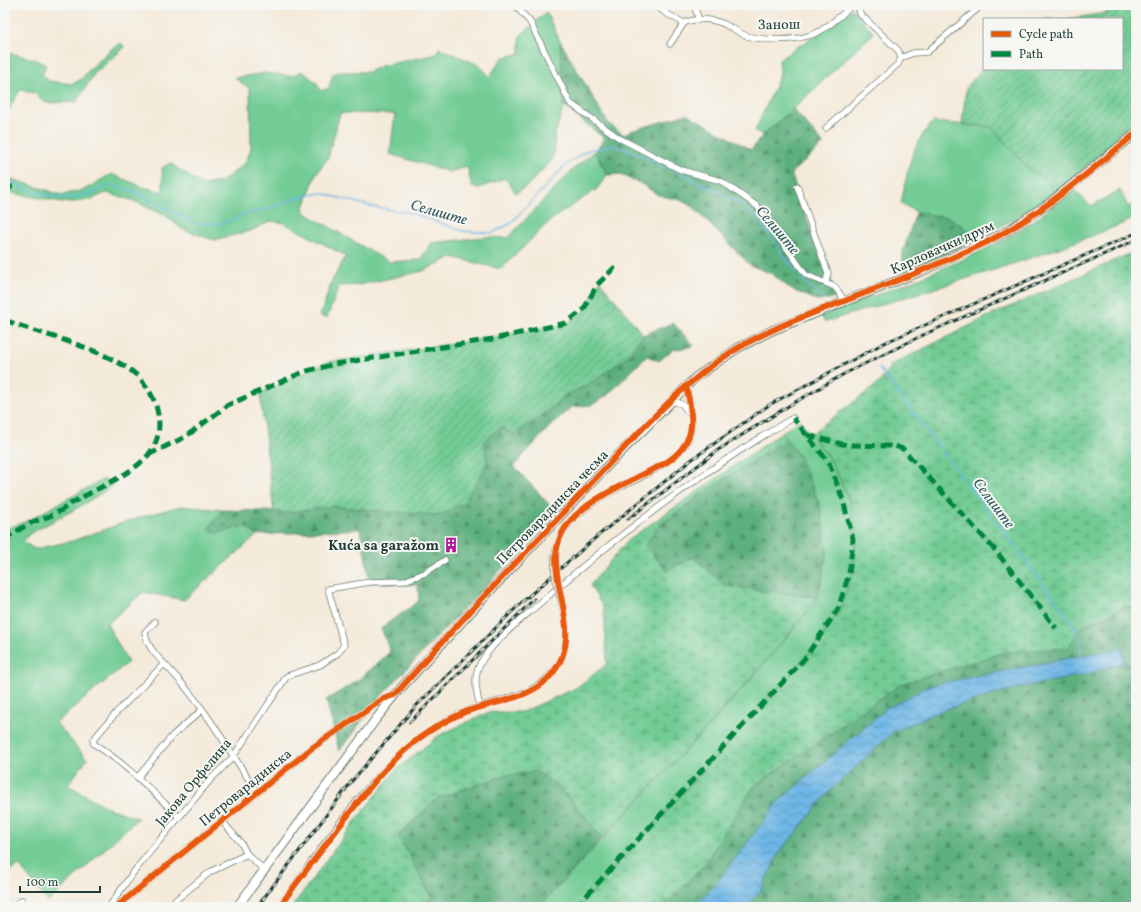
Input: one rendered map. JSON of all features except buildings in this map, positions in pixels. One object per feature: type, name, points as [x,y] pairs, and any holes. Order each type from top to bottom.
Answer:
[{"type":"main road","name":"Карловачки друм","points":[[738,348],[796,320],[924,270],[1014,227],[1048,204],[1136,133]]},
{"type":"main road","name":"Петроварадинска чесма","points":[[237,907],[395,695],[488,593],[686,386],[704,370],[738,348]]},
{"type":"street","points":[[515,5],[530,22],[570,103],[610,131],[681,170],[721,181],[757,206],[806,275],[835,287],[846,301]]},
{"type":"street","points":[[655,5],[667,14],[684,23],[670,44]]},
{"type":"street","points":[[694,5],[699,20]]},
{"type":"street","name":"Занош","points":[[684,23],[690,20],[699,20],[728,26],[735,31],[748,36],[771,39],[790,38],[812,35],[853,5]]},
{"type":"street","points":[[826,128],[898,64],[901,58],[900,52],[860,14],[858,5]]},
{"type":"street","points":[[901,58],[913,53],[927,52],[982,5]]},
{"type":"street","points":[[797,186],[828,273],[826,282]]},
{"type":"street","points":[[279,907],[365,793],[387,768],[424,735],[457,716],[480,707],[529,692],[541,685],[552,675],[562,658],[568,628],[556,580],[555,565],[558,544],[565,527],[575,516],[603,496],[678,455],[689,438],[692,417],[686,386]]},
{"type":"street","points":[[672,401],[682,404],[692,417]]},
{"type":"street","points":[[480,707],[475,680],[479,666],[490,650],[515,625],[575,572],[646,516],[745,447],[793,418]]},
{"type":"street","name":"Јакова Орфелина","points":[[109,907],[132,874],[179,817],[212,778],[233,757],[287,676],[320,665],[338,653],[344,645],[328,589],[370,582],[404,581],[426,573],[445,560]]},
{"type":"street","points":[[155,622],[145,632],[146,643],[182,683],[258,792]]},
{"type":"street","points":[[164,664],[116,713],[93,740],[94,744],[112,755],[138,777],[179,817]]},
{"type":"street","name":"Петроварадинска","points":[[116,907],[312,748],[383,699],[395,695]]},
{"type":"street","points":[[138,777],[173,735],[202,710]]},
{"type":"street","points":[[222,821],[241,842],[247,854],[264,870]]},
{"type":"street","points":[[167,907],[210,872],[247,854]]},
{"type":"street","points":[[13,907],[22,900]]},
{"type":"green space","points":[[1136,6],[1136,124],[1056,192],[1042,176],[1032,172],[991,127],[962,124],[966,88],[983,68],[983,70],[1123,70],[1123,18],[1071,18],[1101,14]]},
{"type":"green space","points":[[852,9],[874,33],[763,135],[755,131],[780,75],[779,60]]},
{"type":"green space","points":[[546,12],[560,41],[564,106],[554,137],[555,150],[552,160],[528,185],[516,193],[505,178],[479,188],[472,187],[467,166],[450,172],[390,154],[395,114],[340,113],[328,158],[316,174],[303,210],[307,214],[389,262],[420,260],[432,243],[485,237],[508,238],[571,171],[595,151],[607,175],[597,189],[552,219],[501,269],[452,257],[423,271],[359,285],[339,286],[327,318],[320,316],[332,281],[346,256],[284,223],[271,221],[250,231],[214,240],[182,229],[166,216],[132,200],[106,193],[92,199],[68,203],[5,192],[5,177],[62,195],[84,190],[111,174],[143,187],[163,192],[162,168],[170,163],[202,185],[222,182],[246,162],[251,148],[250,89],[235,78],[265,73],[291,76],[302,71],[317,83],[320,91],[329,88],[333,74],[340,72],[368,72],[381,66],[437,54],[439,48],[479,65],[490,76],[502,58],[520,53],[520,36]]},
{"type":"green space","points":[[560,41],[608,123],[624,135],[631,131],[687,114],[751,150],[763,135],[793,109],[824,144],[791,173],[820,257],[838,297],[819,301],[792,290],[772,274],[750,265],[692,206],[680,200],[658,195],[642,184],[620,174],[607,175],[595,151],[605,139],[564,106]]},
{"type":"green space","points":[[121,43],[125,47],[95,73],[76,102],[46,103],[35,93],[20,90],[5,116],[5,52],[34,59],[46,65],[42,75],[49,81],[71,84],[82,79],[88,71],[110,50]]},
{"type":"green space","points":[[933,122],[991,127],[1032,171],[1042,176],[1056,192],[1014,219],[979,238],[950,218],[916,212],[901,203],[911,160],[919,140]]},
{"type":"green space","points":[[1073,189],[1091,206],[1120,190],[1128,207],[1136,203],[1136,218],[1060,248],[982,274],[825,322],[821,316],[915,280],[985,250],[1024,227]]},
{"type":"green space","points":[[916,212],[950,218],[979,238],[905,272],[902,255]]},
{"type":"green space","points":[[1136,251],[1136,606],[1122,608],[1081,627],[1068,648],[1005,652],[901,684],[753,787],[704,865],[663,907],[579,907],[808,655],[840,611],[852,575],[856,540],[849,499],[831,461],[811,434],[880,382],[891,365],[987,317]]},
{"type":"green space","points":[[600,281],[643,335],[625,359],[589,384],[566,395],[537,419],[514,434],[501,427],[484,441],[487,464],[464,503],[440,515],[333,506],[292,512],[274,512],[260,393],[328,362],[464,342],[566,324],[584,311]]},
{"type":"green space","points":[[673,323],[694,346],[672,350],[659,361],[647,356],[609,394],[592,405],[572,407],[553,423],[514,466],[556,512],[381,696],[339,751],[326,700],[357,681],[390,652],[381,628],[419,601],[418,585],[370,582],[360,529],[257,535],[244,526],[218,533],[208,529],[223,510],[292,512],[333,506],[440,515],[487,464],[483,441],[501,427],[514,434],[537,419],[566,395],[589,384],[625,359],[643,335]]},
{"type":"green space","points":[[800,420],[831,461],[849,499],[856,540],[852,575],[840,611],[808,655],[579,907],[539,907],[730,703],[787,637],[818,598],[827,552],[787,440],[781,433]]},
{"type":"green space","points":[[781,433],[787,440],[705,491],[660,525],[645,545],[667,571],[693,557],[725,586],[818,598],[793,630],[740,691],[602,838],[565,792],[536,771],[502,776],[438,798],[398,835],[431,896],[425,907],[292,907],[356,820],[395,771],[438,736],[489,712],[522,712],[576,688],[607,664],[604,609],[590,585],[628,540]]},
{"type":"green space","points":[[787,440],[799,456],[820,505],[827,552],[818,598],[724,586],[693,557],[667,571],[645,545],[660,525],[705,491]]},
{"type":"green space","points":[[104,479],[114,485],[79,507],[29,534],[23,542],[35,549],[72,541],[134,519],[180,506],[223,510],[208,529],[218,533],[244,526],[257,535],[184,600],[143,592],[107,624],[128,662],[56,723],[87,759],[68,785],[108,808],[138,818],[48,902],[19,865],[5,874],[5,529],[27,521]]},
{"type":"green space","points":[[1136,606],[1136,907],[745,907],[760,892],[779,853],[829,792],[894,731],[943,710],[1012,689],[1083,675],[1125,662],[1057,660],[931,685],[693,907],[663,907],[704,865],[753,787],[901,684],[1005,652],[1067,648],[1081,627],[1122,608]]},
{"type":"green space","points":[[536,770],[565,792],[602,838],[539,907],[425,907],[431,895],[398,836],[438,798],[502,776]]},
{"type":"water","points":[[1122,648],[1125,662],[1083,675],[1012,689],[943,710],[894,731],[829,792],[779,853],[760,892],[745,907],[693,907],[716,884],[779,801],[887,708],[931,685]]},
{"type":"waterway","name":"Селиште","points":[[5,181],[45,195],[67,198],[90,194],[109,185],[133,191],[195,223],[220,224],[246,214],[276,207],[295,198],[321,193],[374,207],[412,213],[463,231],[492,233],[510,224],[568,163],[588,150],[614,145],[643,156],[715,190],[743,206],[759,219],[780,251],[810,287],[823,298]]},
{"type":"waterway","name":"Селиште","points":[[879,368],[1070,619],[1082,643],[1080,656]]},
{"type":"railway","points":[[257,907],[352,781],[416,706],[521,603],[594,539],[691,460],[769,405],[884,343],[1136,233]]},
{"type":"railway","points":[[628,519],[718,450],[790,405],[844,374],[923,335],[1136,240]]},
{"type":"railway","points":[[410,722],[534,599]]},
{"type":"marked path","points":[[5,187],[13,187]]},
{"type":"marked path","points":[[148,455],[185,437],[228,405],[303,372],[335,364],[493,339],[566,323],[584,309],[597,285],[618,264]]},
{"type":"marked path","points":[[5,320],[84,347],[114,360],[129,369],[146,386],[157,408],[159,420],[155,443],[149,454],[134,468],[57,513],[37,520],[5,538]]},
{"type":"marked path","points":[[576,907],[805,658],[838,609],[849,574],[853,539],[843,500],[829,463],[793,418]]},
{"type":"marked path","points":[[807,435],[846,445],[895,446],[903,449],[995,550],[1056,628]]},
{"type":"cycle path","points":[[116,907],[312,748],[383,699],[395,695],[463,619],[632,439],[670,401],[709,368],[730,353],[772,330],[935,265],[987,242],[1007,231],[1027,219],[1064,192],[1136,133]]},
{"type":"cycle path","points":[[279,907],[372,784],[402,752],[439,725],[476,708],[523,695],[543,683],[552,674],[563,655],[566,635],[565,614],[557,574],[556,554],[561,534],[575,516],[595,500],[667,462],[684,446],[691,428],[691,409],[686,386]]},
{"type":"place","name":"Kuća sa garažom","points":[[451,545]]}]
